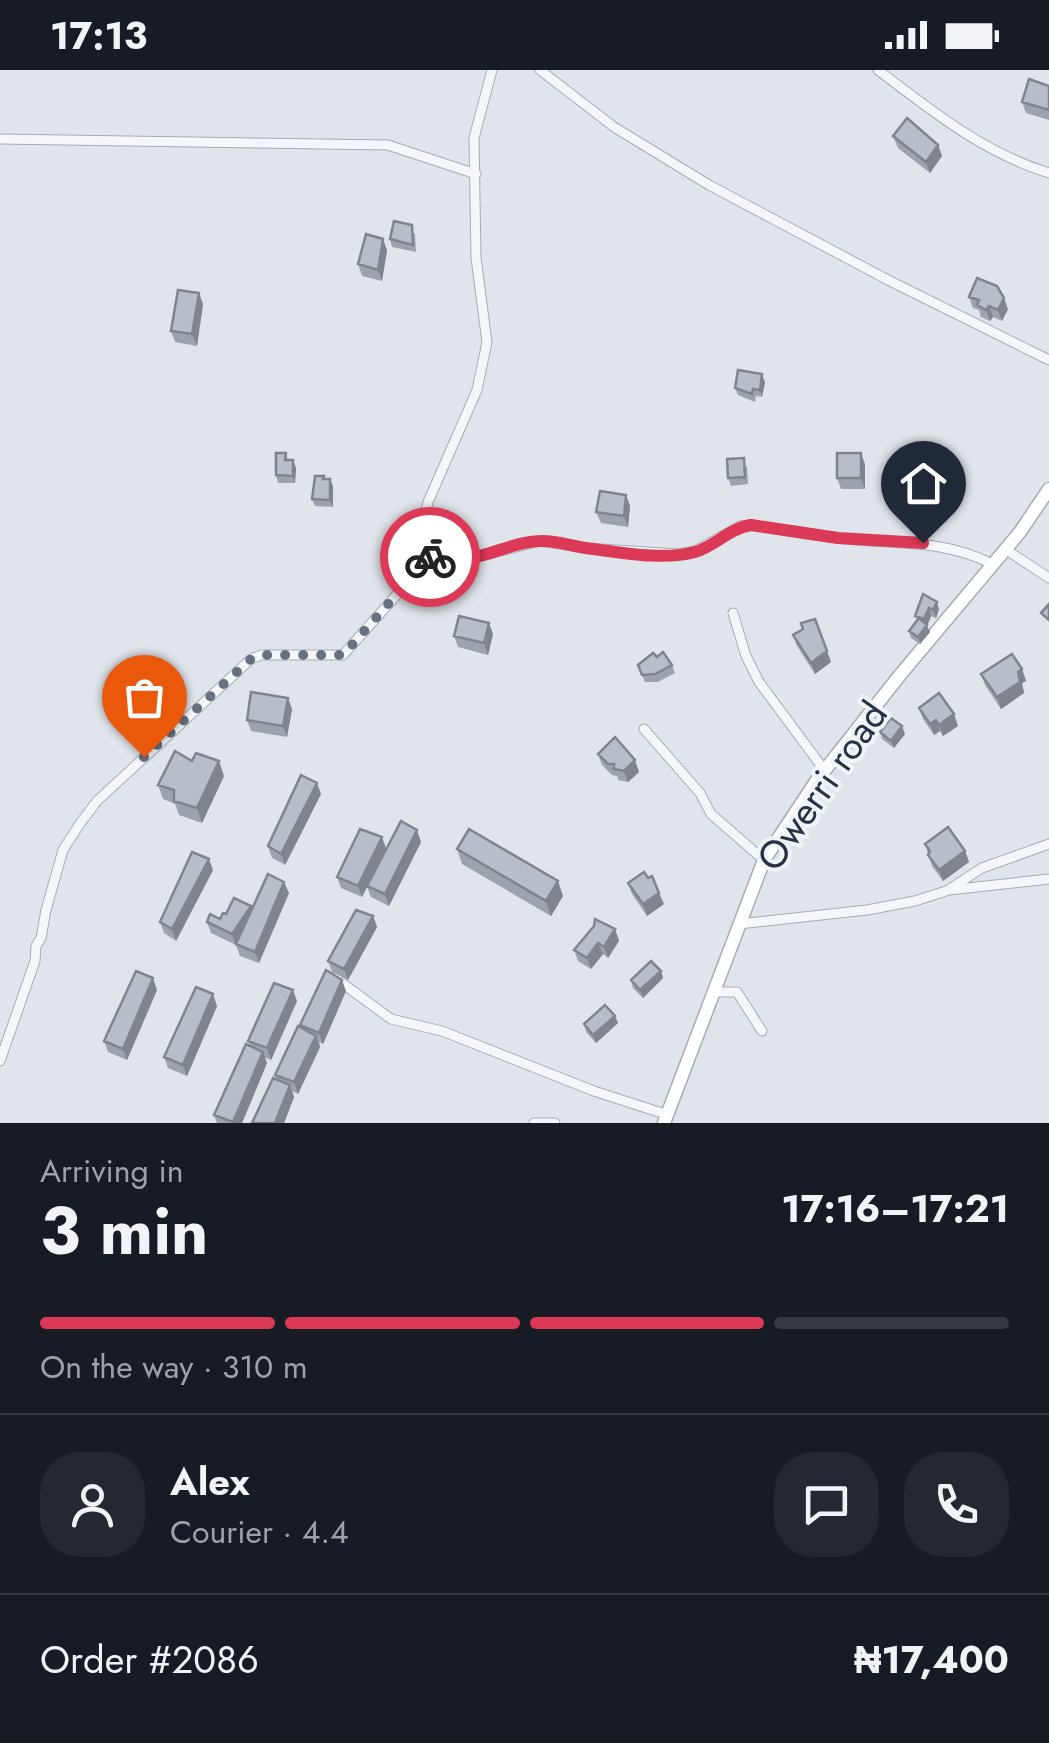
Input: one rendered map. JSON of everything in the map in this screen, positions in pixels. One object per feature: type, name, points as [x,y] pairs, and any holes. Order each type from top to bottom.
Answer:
[{"type":"main road","name":"Owerri road","points":[[666,1119],[764,860],[825,771],[1006,549],[1049,489]]},
{"type":"street","points":[[492,70],[474,138],[476,258],[487,342],[477,390],[428,502],[423,541],[434,552],[454,558],[484,558],[540,540],[586,548],[678,554],[695,552],[740,526],[751,525],[838,538],[923,543],[956,549],[992,564]]},
{"type":"street","points":[[540,70],[614,127],[709,185],[1049,360]]},
{"type":"street","points":[[878,70],[944,120],[994,151],[1015,163],[1049,173]]},
{"type":"street","points":[[0,139],[388,145],[476,174]]},
{"type":"street","points":[[1006,549],[1049,578]]},
{"type":"street","points":[[0,1061],[35,961],[64,850],[96,801],[251,659],[261,655],[343,655],[434,552]]},
{"type":"street","points":[[733,613],[746,656],[760,682],[825,771]]},
{"type":"street","points":[[644,730],[700,793],[711,814],[764,860]]},
{"type":"street","points":[[948,890],[982,868],[1049,844]]},
{"type":"street","points":[[739,924],[867,910],[948,890],[1049,879]]},
{"type":"street","points":[[332,976],[392,1019],[442,1031],[666,1119]]},
{"type":"street","points":[[713,992],[736,992],[762,1031]]},
{"type":"street","points":[[534,1123],[555,1123]]},
{"type":"building","points":[[1029,79],[1049,86],[1049,110],[1022,102]]},
{"type":"building","points":[[907,118],[938,145],[926,162],[893,136]]},
{"type":"building","points":[[394,221],[412,225],[413,245],[390,239]]},
{"type":"building","points":[[366,234],[383,239],[378,270],[358,264]]},
{"type":"building","points":[[977,278],[997,286],[1004,298],[998,310],[989,306],[986,310],[977,305],[979,300],[969,297]]},
{"type":"building","points":[[178,290],[199,293],[192,334],[171,331]]},
{"type":"building","points":[[738,370],[762,374],[760,390],[753,389],[752,394],[735,388]]},
{"type":"building","points":[[276,453],[286,453],[285,460],[293,460],[293,476],[276,475]]},
{"type":"building","points":[[837,453],[861,453],[861,478],[837,478]]},
{"type":"building","points":[[744,458],[745,477],[728,478],[727,459]]},
{"type":"building","points":[[315,476],[330,479],[330,500],[312,499]]},
{"type":"building","points":[[600,491],[626,495],[624,516],[596,512]]},
{"type":"building","points":[[923,594],[937,602],[924,619],[915,616]]},
{"type":"building","points":[[1049,604],[1049,620],[1041,613]]},
{"type":"building","points":[[459,616],[489,623],[484,643],[454,636]]},
{"type":"building","points":[[919,618],[927,625],[918,637],[909,631]]},
{"type":"building","points":[[815,619],[827,651],[811,663],[793,635],[803,629],[801,623]]},
{"type":"building","points":[[663,652],[672,665],[655,674],[642,675],[638,665],[653,653],[657,657]]},
{"type":"building","points":[[1012,654],[1022,669],[1018,672],[1020,682],[997,697],[981,674]]},
{"type":"building","points":[[251,692],[288,698],[283,726],[247,720]]},
{"type":"building","points":[[939,693],[954,714],[939,725],[936,720],[930,724],[919,708]]},
{"type":"building","points":[[891,718],[902,726],[891,741],[880,732]]},
{"type":"building","points":[[615,737],[635,760],[624,771],[614,769],[614,764],[608,764],[598,754]]},
{"type":"building","points":[[175,751],[192,761],[196,753],[219,761],[197,808],[174,801],[174,790],[158,785]]},
{"type":"building","points":[[301,775],[317,783],[281,854],[268,846]]},
{"type":"building","points":[[401,821],[417,830],[385,894],[367,886]]},
{"type":"building","points":[[948,827],[965,851],[939,870],[925,844]]},
{"type":"building","points":[[360,829],[382,837],[358,886],[337,877]]},
{"type":"building","points":[[469,829],[558,881],[546,901],[457,849]]},
{"type":"building","points":[[192,852],[209,859],[172,929],[160,922]]},
{"type":"building","points":[[644,872],[648,878],[652,876],[659,893],[643,904],[628,883]]},
{"type":"building","points":[[268,874],[284,882],[255,952],[236,944]]},
{"type":"building","points":[[234,898],[251,906],[232,934],[207,922],[210,914],[220,919],[226,914]]},
{"type":"building","points":[[356,910],[373,916],[344,969],[328,961]]},
{"type":"building","points":[[595,919],[615,929],[604,947],[598,943],[587,958],[574,950],[594,926]]},
{"type":"building","points":[[651,961],[661,971],[640,990],[631,980]]},
{"type":"building","points":[[326,970],[342,980],[319,1033],[300,1025]]},
{"type":"building","points":[[136,971],[153,978],[123,1049],[104,1041]]},
{"type":"building","points":[[274,983],[293,990],[267,1048],[248,1041]]},
{"type":"building","points":[[196,987],[213,994],[183,1065],[164,1057]]},
{"type":"building","points":[[605,1005],[615,1016],[593,1035],[584,1024]]},
{"type":"building","points":[[298,1026],[316,1036],[294,1082],[275,1075]]},
{"type":"building","points":[[246,1044],[263,1052],[233,1122],[214,1115]]},
{"type":"building","points":[[273,1078],[290,1085],[275,1123],[252,1123]]},
{"type":"way so far","points":[[144,757],[251,659],[261,655],[343,655],[430,557]]},
{"type":"route","points":[[430,557],[434,552],[454,558],[484,558],[540,540],[586,548],[678,554],[695,552],[740,526],[751,525],[838,538],[923,543]]}]
